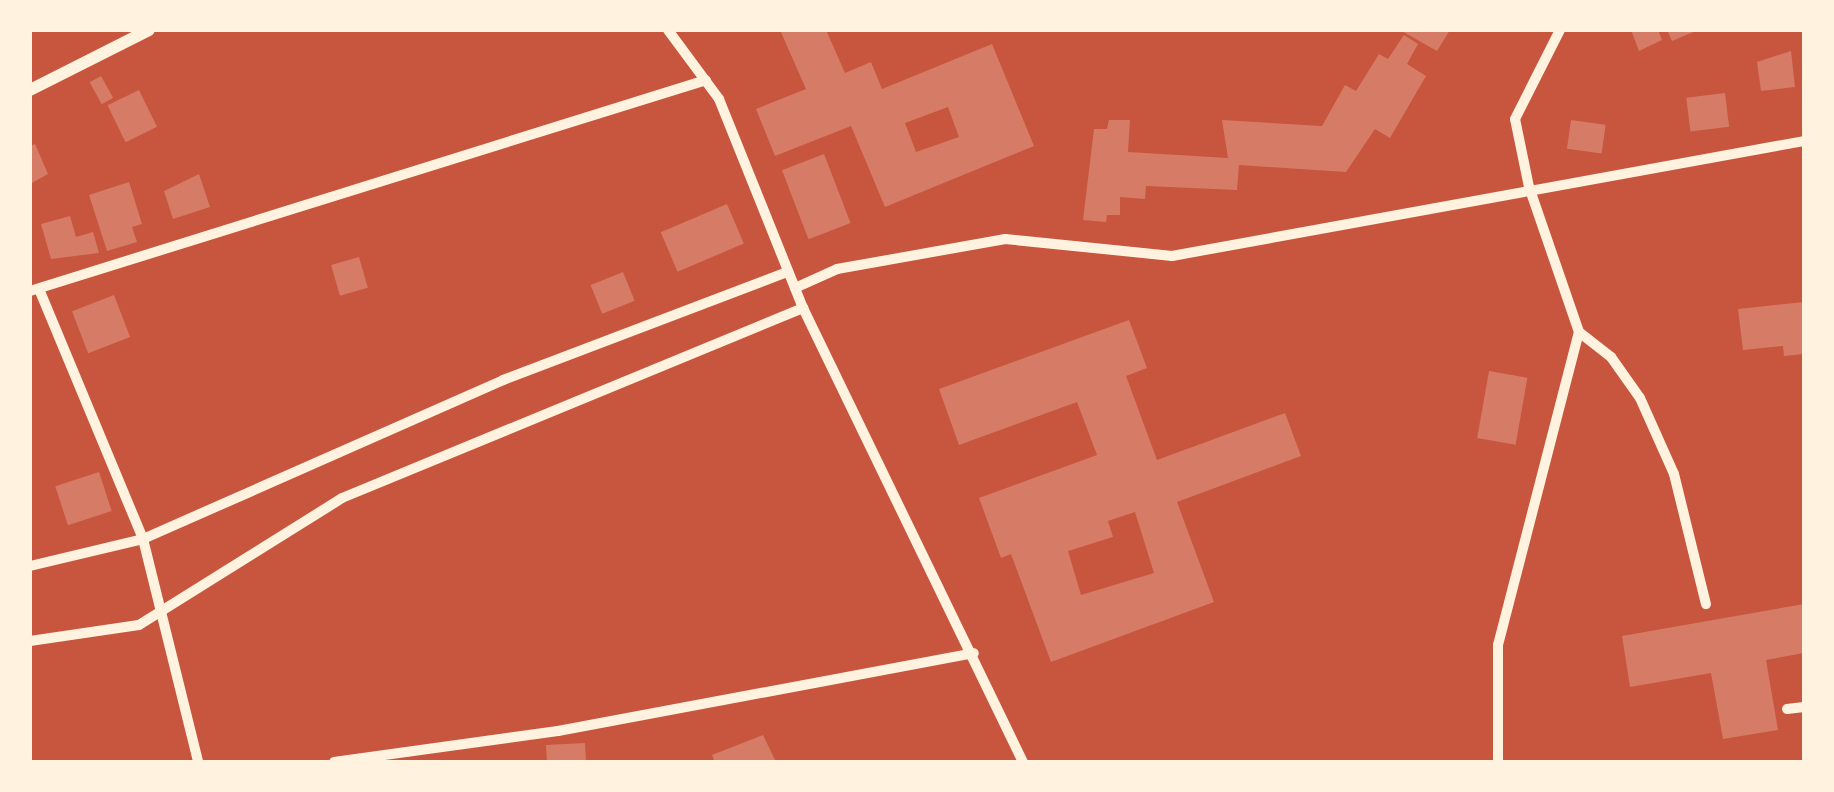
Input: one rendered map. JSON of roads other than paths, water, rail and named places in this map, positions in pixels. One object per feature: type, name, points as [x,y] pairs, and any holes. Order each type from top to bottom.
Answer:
[{"type":"street","points":[[30,90],[149,30]]},
{"type":"street","points":[[668,30],[719,99],[803,308],[974,652],[1023,762]]},
{"type":"street","points":[[1498,762],[1498,645],[1579,332],[1530,187],[1515,119],[1560,30]]},
{"type":"street","points":[[198,762],[165,610],[142,539],[34,290],[706,80]]},
{"type":"street","points":[[794,288],[837,269],[1005,239],[1172,256],[1530,187],[1804,141]]},
{"type":"street","points":[[30,566],[142,539],[503,380],[788,272]]},
{"type":"street","points":[[30,641],[139,625],[342,498],[803,308]]},
{"type":"street","points":[[1579,332],[1611,357],[1640,398],[1674,474],[1700,559],[1706,604]]},
{"type":"street","points":[[334,762],[558,731],[974,652]]},
{"type":"street","points":[[1787,709],[1804,708]]}]
